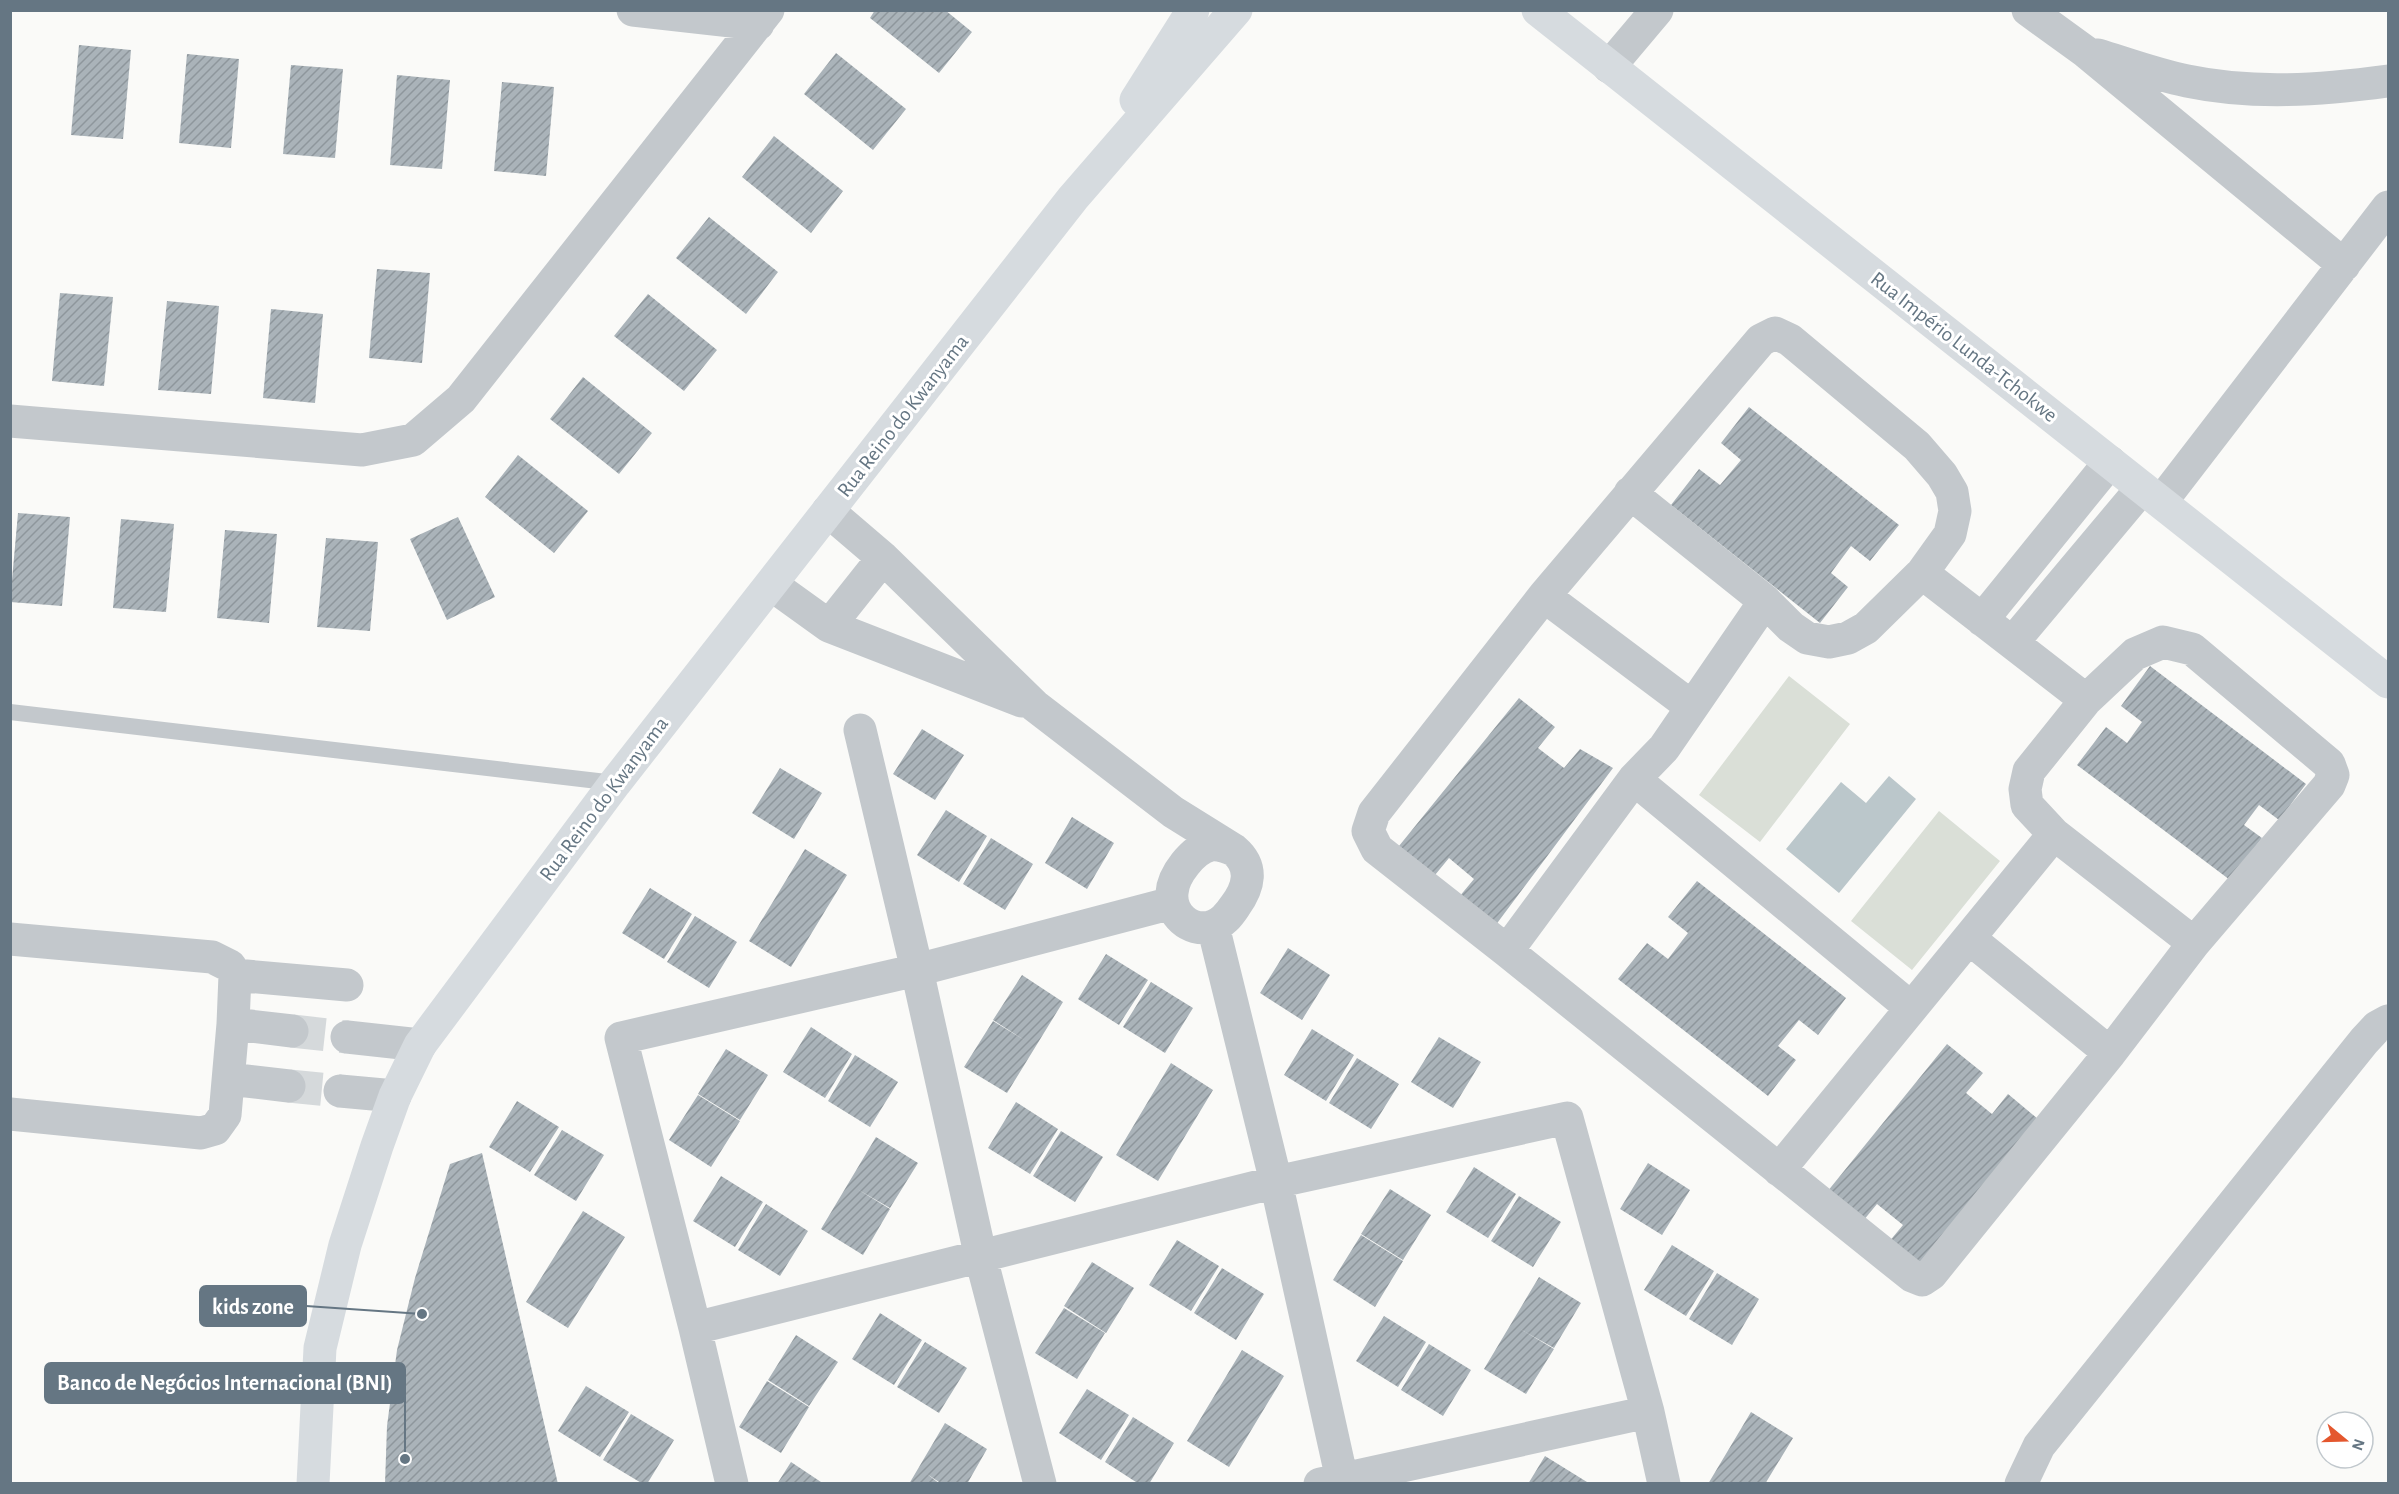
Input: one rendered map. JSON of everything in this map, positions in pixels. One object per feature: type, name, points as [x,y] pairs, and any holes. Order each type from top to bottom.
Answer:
[{"type":"street","points":[[633,10],[763,17]]},
{"type":"street","name":"Rua Reino do Kwanyama","points":[[1074,198],[1194,10]]},
{"type":"street","name":"Rua Reino do Kwanyama","points":[[313,1484],[320,1348],[345,1245],[395,1096],[420,1046],[615,783],[1074,198],[1236,10]]},
{"type":"street","points":[[1609,67],[1656,10]]},
{"type":"street","points":[[2028,10],[2086,52],[2344,265]]},
{"type":"street","name":"Rua Império Lunda-Tchokwe","points":[[1538,11],[2388,682]]},
{"type":"street","points":[[10,421],[362,450],[413,440],[461,399],[763,17]]},
{"type":"street","points":[[2086,52],[2187,81],[2271,92],[2335,88],[2388,81]]},
{"type":"street","points":[[2013,642],[2152,495],[2344,265],[2388,207]]},
{"type":"street","points":[[1630,493],[1765,601],[1791,627],[1807,638],[1829,642],[1848,638],[1866,628],[1922,573],[1950,534],[1954,511],[1952,492],[1942,475],[1908,439],[1790,340],[1775,333],[1761,340],[1630,493],[1544,596],[1374,813],[1368,831],[1377,849],[1779,1170],[1912,1276],[1922,1280],[1931,1274],[2110,1053],[2194,943],[2330,785],[2333,775],[2329,764],[2192,649],[2163,642],[2135,654],[2086,700],[2029,771],[2025,789],[2027,805],[2055,834],[2194,943]]},
{"type":"street","points":[[1982,620],[2110,462]]},
{"type":"street","points":[[828,511],[883,558],[1035,706],[1173,812],[1234,850],[1241,856],[1249,874],[1248,884],[1244,894],[1230,913],[1213,926],[1202,928],[1182,920],[1172,903],[1172,890],[1180,872],[1205,847],[1215,844],[1234,850]]},
{"type":"street","points":[[829,626],[883,558]]},
{"type":"street","points":[[1922,573],[2086,700]]},
{"type":"street","points":[[772,585],[829,626],[1035,706]]},
{"type":"street","points":[[1544,596],[1692,707]]},
{"type":"street","points":[[1507,951],[1634,779],[1664,748],[1765,601]]},
{"type":"street","points":[[860,730],[917,970],[981,1258],[1040,1484]]},
{"type":"street","points":[[1634,779],[1910,1007]]},
{"type":"street","points":[[1173,812],[1190,860]]},
{"type":"street","points":[[1779,1170],[1910,1007],[1970,939],[2055,834]]},
{"type":"street","points":[[732,1484],[621,1038],[917,970],[1172,903]]},
{"type":"street","points":[[1213,926],[1276,1182],[1335,1482],[1648,1412]]},
{"type":"street","points":[[10,939],[212,957],[230,966],[235,975],[225,1115],[215,1129],[208,1132],[10,1114]]},
{"type":"street","points":[[1970,939],[2110,1053]]},
{"type":"street","points":[[235,975],[347,985]]},
{"type":"street","points":[[2021,1484],[2039,1446],[2364,1041],[2377,1027],[2388,1021]]},
{"type":"street","points":[[233,1024],[292,1031]]},
{"type":"street","points":[[346,1037],[420,1046]]},
{"type":"street","points":[[229,1079],[289,1086]]},
{"type":"street","points":[[340,1091],[395,1096]]},
{"type":"street","points":[[695,1329],[1276,1182],[1567,1118],[1648,1412],[1664,1484]]},
{"type":"lane","points":[[10,712],[615,783]]},
{"type":"shaded area","points":[[1789,676],[1850,724],[1760,842],[1699,795]]},
{"type":"shaded area","points":[[1889,776],[1916,799],[1839,893],[1786,849],[1841,782],[1866,803]]},
{"type":"shaded area","points":[[1939,811],[2000,861],[1912,970],[1851,921]]},
{"type":"building","points":[[875,10],[945,10],[972,32],[939,73],[870,18]]},
{"type":"building","points":[[79,45],[131,50],[123,139],[71,135]]},
{"type":"building","points":[[836,53],[906,109],[873,150],[804,94]]},
{"type":"building","points":[[187,54],[239,59],[231,148],[179,143]]},
{"type":"building","points":[[291,65],[343,69],[335,158],[283,154]]},
{"type":"building","points":[[397,75],[450,80],[442,169],[390,165]]},
{"type":"building","points":[[502,82],[554,87],[546,176],[494,171]]},
{"type":"building","points":[[774,136],[843,191],[811,233],[742,177]]},
{"type":"building","points":[[709,217],[778,272],[746,314],[676,258]]},
{"type":"building","points":[[377,269],[430,273],[422,363],[369,358]]},
{"type":"building","points":[[60,293],[113,297],[104,386],[52,381]]},
{"type":"building","points":[[648,294],[717,350],[684,391],[614,336]]},
{"type":"building","points":[[167,301],[219,306],[211,394],[158,390]]},
{"type":"building","points":[[271,309],[323,314],[315,403],[263,398]]},
{"type":"building","points":[[583,377],[652,433],[619,474],[550,419]]},
{"type":"building","points":[[1749,407],[1899,525],[1870,561],[1851,546],[1831,573],[1848,587],[1820,623],[1671,505],[1699,469],[1720,485],[1741,460],[1721,443]]},
{"type":"building","points":[[518,455],[588,511],[554,553],[485,497]]},
{"type":"building","points":[[18,513],[70,517],[62,606],[10,602]]},
{"type":"building","points":[[458,517],[495,597],[447,620],[410,539]]},
{"type":"building","points":[[121,519],[174,524],[166,612],[113,608]]},
{"type":"building","points":[[225,530],[277,534],[269,623],[217,618]]},
{"type":"building","points":[[326,538],[378,542],[370,631],[317,627]]},
{"type":"building","points":[[2150,666],[2306,784],[2279,820],[2259,805],[2244,825],[2262,838],[2230,880],[2077,765],[2106,727],[2127,743],[2142,722],[2121,706]]},
{"type":"building","points":[[1519,698],[1555,727],[1538,748],[1564,768],[1580,749],[1613,768],[1495,926],[1459,897],[1474,879],[1449,858],[1435,875],[1399,846]]},
{"type":"building","points":[[922,729],[964,755],[935,800],[893,774]]},
{"type":"building","points":[[780,768],[822,793],[794,839],[752,813]]},
{"type":"building","points":[[946,810],[987,836],[959,882],[917,855]]},
{"type":"building","points":[[1072,817],[1114,843],[1087,889],[1045,863]]},
{"type":"building","points":[[991,838],[1033,864],[1005,910],[963,884]]},
{"type":"building","points":[[805,849],[847,875],[791,967],[749,941]]},
{"type":"building","points":[[1697,881],[1846,998],[1818,1035],[1799,1020],[1778,1046],[1796,1060],[1768,1096],[1618,979],[1647,943],[1668,959],[1688,933],[1668,917]]},
{"type":"building","points":[[650,888],[692,914],[664,959],[622,933]]},
{"type":"building","points":[[695,916],[737,942],[709,988],[667,962]]},
{"type":"building","points":[[1288,948],[1330,975],[1302,1020],[1260,993]]},
{"type":"building","points":[[1106,954],[1148,980],[1119,1025],[1078,999]]},
{"type":"building","points":[[1022,975],[1063,1002],[1007,1093],[964,1067],[993,1021],[1026,1041],[993,1020]]},
{"type":"building","points":[[1151,982],[1193,1008],[1165,1053],[1123,1027]]},
{"type":"building","points":[[811,1027],[852,1054],[825,1098],[783,1072]]},
{"type":"building","points":[[1312,1029],[1354,1055],[1326,1101],[1284,1075]]},
{"type":"building","points":[[1439,1037],[1481,1062],[1453,1108],[1411,1082]]},
{"type":"building","points":[[1947,1044],[1983,1073],[1966,1093],[1992,1114],[2008,1094],[2044,1124],[1923,1272],[1888,1243],[1903,1225],[1877,1204],[1863,1221],[1827,1192]]},
{"type":"building","points":[[726,1049],[768,1075],[740,1120],[698,1094]]},
{"type":"building","points":[[855,1055],[898,1082],[870,1127],[828,1101]]},
{"type":"building","points":[[1357,1058],[1399,1084],[1371,1129],[1329,1103]]},
{"type":"building","points":[[1171,1063],[1213,1090],[1158,1181],[1116,1155]]},
{"type":"building","points":[[698,1095],[740,1121],[711,1167],[669,1140]]},
{"type":"building","points":[[517,1101],[559,1127],[530,1172],[489,1147]]},
{"type":"building","points":[[1016,1102],[1058,1129],[1030,1174],[988,1148]]},
{"type":"building","points":[[562,1130],[604,1155],[576,1201],[534,1175]]},
{"type":"building","points":[[1061,1131],[1103,1157],[1075,1202],[1033,1176]]},
{"type":"building","points":[[876,1137],[918,1163],[890,1208],[857,1189],[890,1209],[863,1255],[821,1229]]},
{"type":"building","points":[[482,1153],[558,1484],[385,1484],[387,1426],[397,1350],[415,1278],[450,1164]]},
{"type":"building","points":[[1648,1163],[1690,1190],[1662,1235],[1620,1209]]},
{"type":"building","points":[[1474,1167],[1516,1194],[1488,1238],[1446,1212]]},
{"type":"building","points":[[721,1176],[763,1202],[735,1247],[693,1221]]},
{"type":"building","points":[[1390,1189],[1431,1215],[1403,1260],[1361,1234]]},
{"type":"building","points":[[1519,1196],[1561,1222],[1533,1267],[1491,1241]]},
{"type":"building","points":[[766,1204],[808,1231],[780,1276],[738,1250]]},
{"type":"building","points":[[583,1211],[625,1237],[568,1328],[526,1302]]},
{"type":"building","points":[[1361,1235],[1403,1261],[1375,1307],[1333,1280]]},
{"type":"building","points":[[1177,1240],[1219,1266],[1191,1311],[1149,1285]]},
{"type":"building","points":[[1672,1245],[1714,1271],[1686,1316],[1644,1290]]},
{"type":"building","points":[[1092,1262],[1134,1288],[1106,1333],[1064,1306]]},
{"type":"building","points":[[1222,1268],[1264,1294],[1236,1340],[1194,1313]]},
{"type":"building","points":[[1717,1273],[1759,1299],[1732,1345],[1689,1319]]},
{"type":"building","points":[[1539,1277],[1581,1303],[1554,1348],[1520,1329],[1554,1349],[1526,1394],[1484,1369]]},
{"type":"building","points":[[1064,1308],[1105,1333],[1077,1379],[1035,1353]]},
{"type":"building","points":[[880,1313],[922,1340],[894,1385],[852,1359]]},
{"type":"building","points":[[1384,1316],[1426,1342],[1398,1387],[1356,1361]]},
{"type":"building","points":[[796,1335],[838,1362],[809,1406],[768,1380]]},
{"type":"building","points":[[925,1342],[967,1368],[939,1413],[897,1387]]},
{"type":"building","points":[[1429,1344],[1471,1370],[1443,1416],[1401,1390]]},
{"type":"building","points":[[1242,1350],[1284,1376],[1229,1467],[1187,1441]]},
{"type":"building","points":[[767,1381],[809,1407],[781,1453],[739,1427]]},
{"type":"building","points":[[586,1386],[629,1412],[600,1457],[558,1431]]},
{"type":"building","points":[[1087,1389],[1129,1415],[1101,1460],[1059,1433]]},
{"type":"building","points":[[1751,1412],[1793,1438],[1765,1484],[1708,1484]]},
{"type":"building","points":[[631,1414],[674,1440],[647,1484],[643,1484],[603,1460]]},
{"type":"building","points":[[1133,1417],[1174,1443],[1149,1484],[1139,1484],[1105,1462]]},
{"type":"building","points":[[945,1423],[987,1449],[967,1484],[942,1484],[927,1474],[940,1484],[909,1484]]},
{"type":"building","points":[[1545,1456],[1587,1482],[1586,1484],[1528,1484]]},
{"type":"building","points":[[791,1462],[824,1484],[777,1484]]},
{"type":"tunnel","points":[[292,1031],[347,1037]]},
{"type":"tunnel","points":[[289,1086],[340,1091]]},
{"type":"place","name":"kids zone","points":[[422,1314]]},
{"type":"place","name":"Banco de Negócios Internacional (BNI)","points":[[405,1459]]}]
